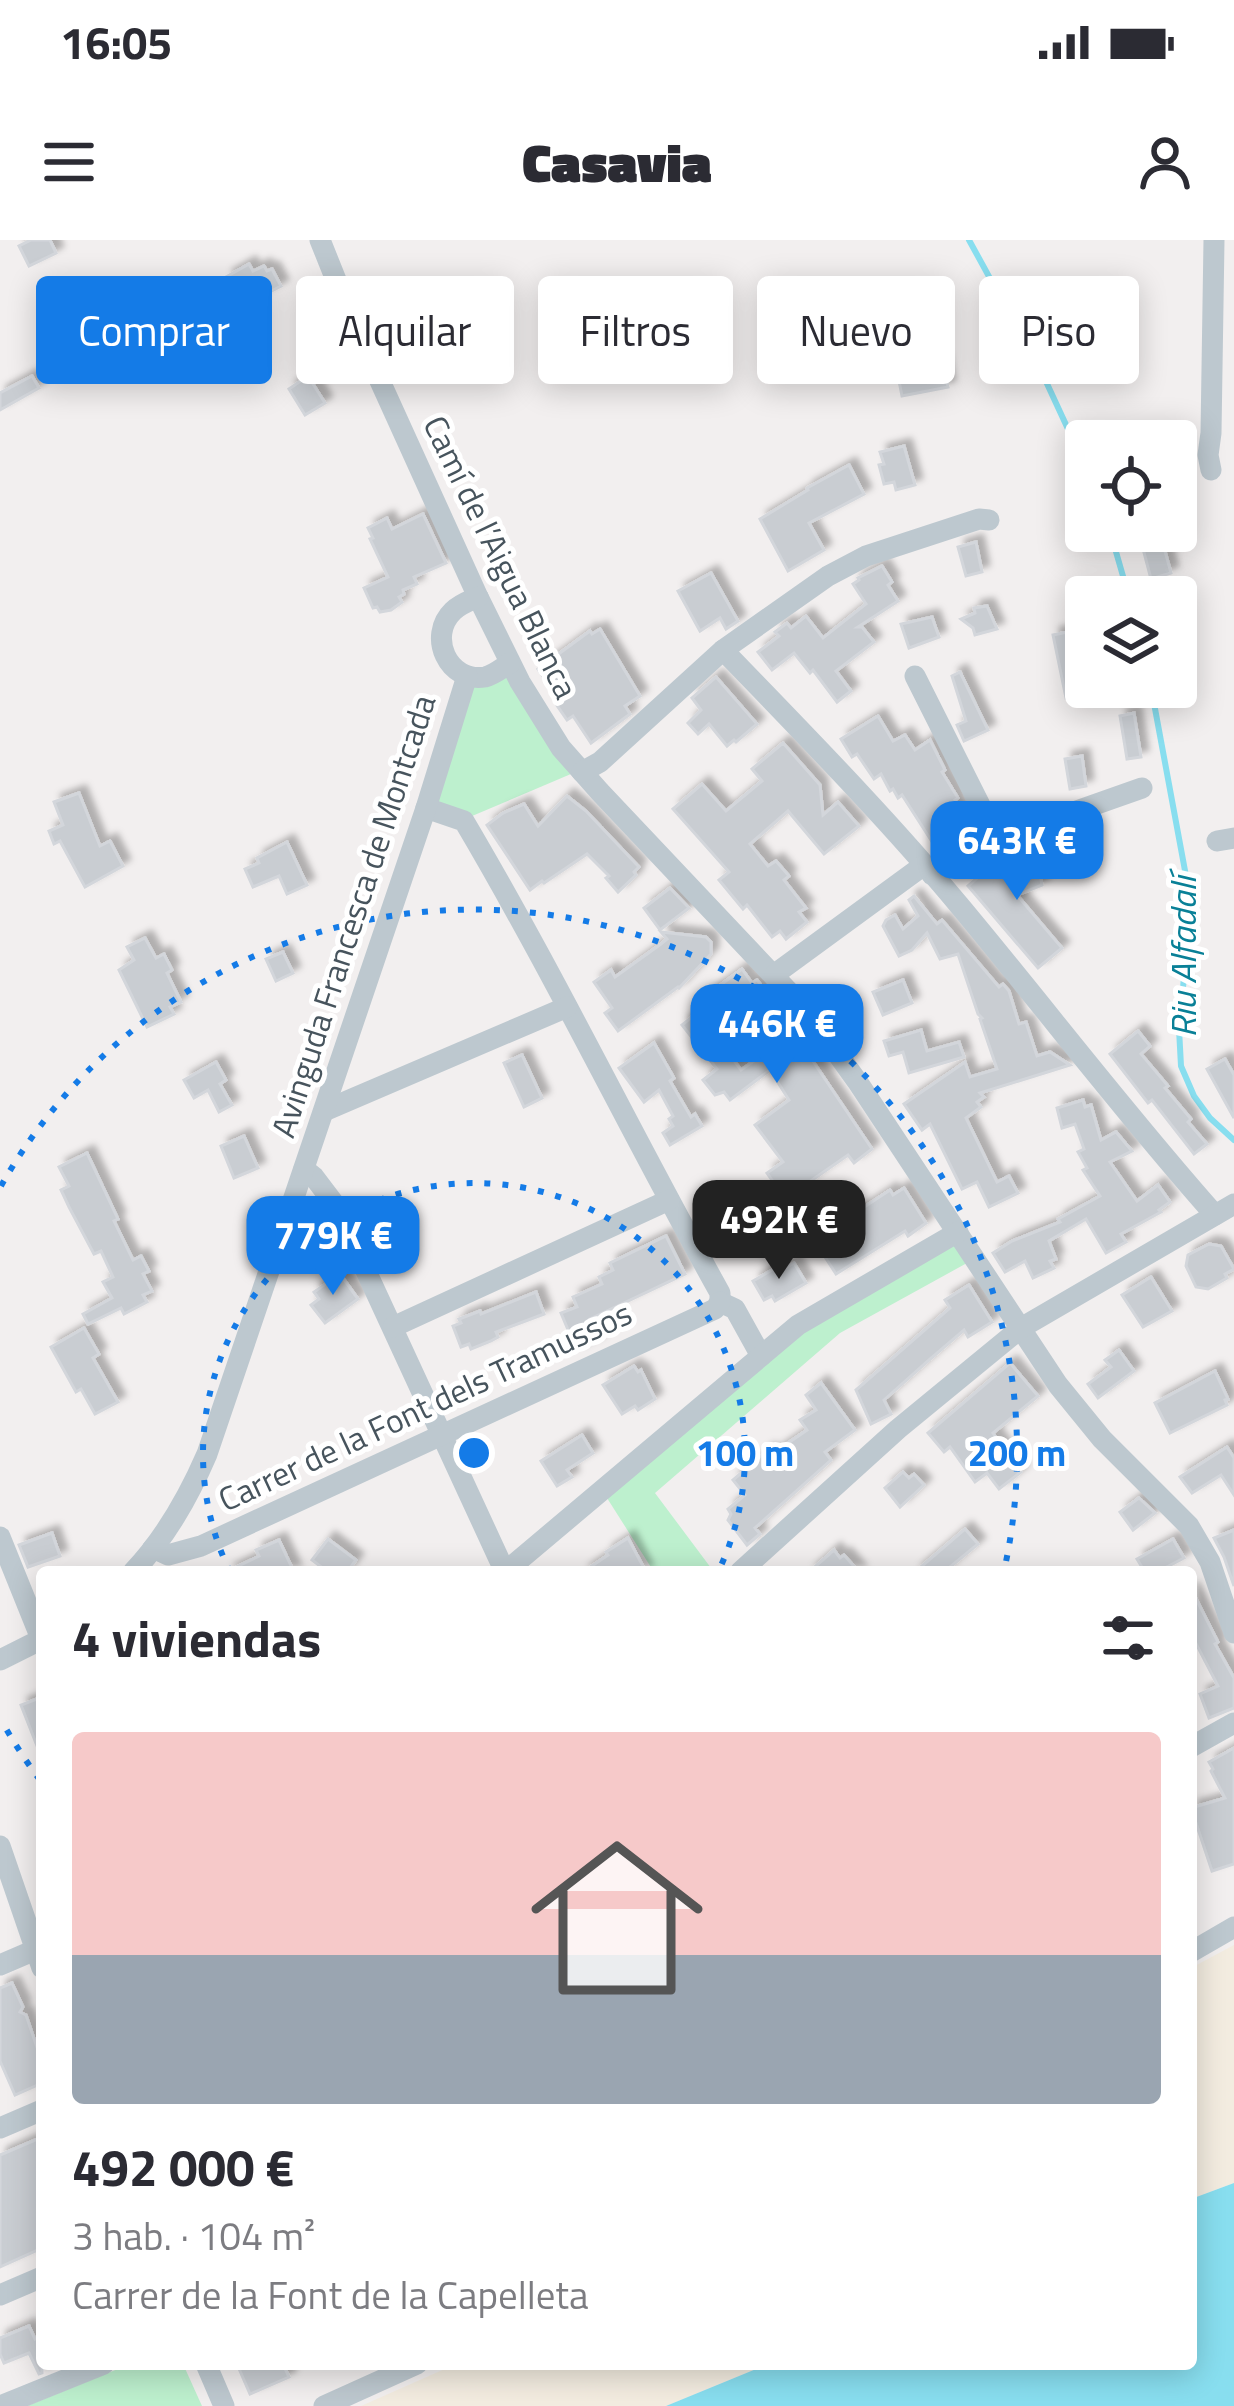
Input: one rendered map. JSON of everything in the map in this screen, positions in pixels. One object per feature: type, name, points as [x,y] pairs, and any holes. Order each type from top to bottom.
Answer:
[{"type":"street","name":"Camí de l’Aigua Blanca","points":[[320,240],[478,597],[510,663],[561,748],[775,974],[824,1034],[1088,1424],[1190,1526],[1210,1562],[1234,1633]]},
{"type":"street","points":[[1211,470],[1214,240]]},
{"type":"street","points":[[582,772],[600,762],[724,650],[828,575],[856,560],[979,519],[989,520]]},
{"type":"street","points":[[478,597],[452,611],[444,622],[442,648],[447,660],[467,676],[490,676],[510,663]]},
{"type":"street","points":[[724,650],[928,870],[1139,1130],[1227,1208],[1021,1328],[898,1429],[747,1566]]},
{"type":"street","name":"Avinguda Francesca de Montcada","points":[[138,1566],[190,1493],[207,1454],[467,676]]},
{"type":"street","points":[[915,676],[997,839]]},
{"type":"street","points":[[775,974],[928,870],[997,839],[1142,788]]},
{"type":"street","points":[[426,808],[464,821],[720,1293],[719,1302],[735,1309],[761,1355]]},
{"type":"street","points":[[323,1111],[567,1007]]},
{"type":"street","points":[[304,1169],[336,1206],[502,1566]]},
{"type":"street","points":[[393,1327],[669,1200]]},
{"type":"street","points":[[512,1566],[803,1321],[958,1232]]},
{"type":"street","name":"Carrer de la Font dels Tramussos","points":[[153,1548],[168,1555],[201,1546],[715,1309],[719,1302]]},
{"type":"street","points":[[0,1538],[36,1625]]},
{"type":"street","points":[[0,1660],[36,1643]]},
{"type":"street","points":[[1197,1744],[1234,1724]]},
{"type":"street","points":[[0,1846],[36,1950]]},
{"type":"street","points":[[1197,1949],[1234,1927]]},
{"type":"street","points":[[0,1965],[36,1959]]},
{"type":"street","points":[[0,2128],[36,2113]]},
{"type":"street","points":[[0,2295],[36,2280]]},
{"type":"street","points":[[0,2406],[89,2370]]},
{"type":"street","points":[[209,2370],[224,2406]]},
{"type":"street","points":[[324,2406],[386,2371]]},
{"type":"green space","points":[[509,667],[578,771],[465,819],[429,807],[468,678]]},
{"type":"green space","points":[[952,1242],[967,1263],[840,1333],[655,1493],[710,1566],[650,1566],[607,1498],[809,1324]]},
{"type":"green space","points":[[115,2370],[186,2370],[202,2406],[27,2406]]},
{"type":"sand","points":[[1234,1945],[1234,2183],[1197,2197],[1197,1965]]},
{"type":"sand","points":[[442,2370],[753,2370],[666,2406],[361,2406]]},
{"type":"water","points":[[1234,2183],[1234,2406],[666,2406],[753,2370],[1197,2370],[1197,2197]]},
{"type":"building","points":[[31,240],[50,240],[56,253],[29,266],[19,246]]},
{"type":"building","points":[[249,264],[253,271],[264,266],[267,271],[272,269],[281,286],[272,291],[272,276],[228,276]]},
{"type":"building","points":[[32,376],[39,388],[0,410],[0,393]]},
{"type":"building","points":[[313,384],[325,403],[305,415],[289,389]]},
{"type":"building","points":[[900,384],[948,387],[902,396]]},
{"type":"building","points":[[904,446],[915,485],[896,490],[894,482],[884,484],[880,452]]},
{"type":"building","points":[[849,465],[864,494],[809,523],[824,550],[788,571],[760,519]]},
{"type":"building","points":[[423,514],[446,563],[414,577],[417,584],[403,590],[402,602],[380,612],[373,608],[364,588],[388,577],[368,528],[387,518],[392,529]]},
{"type":"building","points":[[976,542],[982,572],[966,576],[958,547]]},
{"type":"building","points":[[1144,552],[1165,552],[1171,573],[1150,576]]},
{"type":"building","points":[[882,566],[898,601],[858,627],[874,642],[836,671],[851,691],[837,702],[794,653],[772,670],[758,652],[779,636],[775,632],[787,623],[791,628],[806,616],[823,638],[866,604],[853,584]]},
{"type":"building","points":[[711,573],[738,621],[726,629],[720,618],[700,631],[678,591]]},
{"type":"building","points":[[987,606],[997,629],[975,635],[961,619],[975,613],[974,608]]},
{"type":"building","points":[[932,617],[939,637],[909,648],[901,624]]},
{"type":"building","points":[[600,629],[640,696],[625,706],[630,714],[591,743],[573,716],[567,720],[538,669],[590,631]]},
{"type":"building","points":[[1065,632],[1065,693],[1053,635]]},
{"type":"building","points":[[960,672],[988,730],[964,741],[957,725],[966,721],[952,676]]},
{"type":"building","points":[[716,677],[757,724],[727,746],[709,724],[698,734],[688,723],[701,710],[692,698]]},
{"type":"building","points":[[1134,713],[1141,757],[1127,759],[1120,716]]},
{"type":"building","points":[[878,716],[893,741],[905,735],[915,750],[930,740],[972,831],[938,851],[902,795],[898,798],[890,791],[881,774],[874,779],[857,754],[852,757],[841,739]]},
{"type":"building","points":[[783,743],[820,785],[823,815],[838,802],[859,826],[824,854],[788,811],[750,844],[768,866],[776,861],[806,908],[799,912],[807,922],[786,939],[780,931],[772,937],[747,905],[743,909],[719,880],[729,872],[673,809],[702,784],[726,811],[762,781],[752,769]]},
{"type":"building","points":[[1082,756],[1086,786],[1070,789],[1065,759]]},
{"type":"building","points":[[79,793],[100,846],[110,841],[123,866],[85,887],[60,841],[54,844],[49,831],[63,825],[54,802]]},
{"type":"building","points":[[567,796],[639,867],[618,892],[587,854],[530,890],[487,825],[524,804],[538,826]]},
{"type":"building","points":[[287,842],[307,885],[287,894],[279,876],[253,887],[245,869]]},
{"type":"building","points":[[1035,848],[1045,873],[1040,875],[1042,885],[1017,895],[1062,948],[1038,968],[968,886],[992,865]]},
{"type":"building","points":[[670,888],[689,908],[660,930],[644,908]]},
{"type":"building","points":[[914,896],[937,924],[942,920],[999,987],[1003,984],[1009,991],[1019,1024],[1026,1022],[1037,1056],[1050,1052],[1070,1065],[980,1093],[984,1097],[977,1102],[981,1107],[966,1118],[997,1182],[1009,1176],[1018,1193],[989,1207],[977,1182],[962,1189],[930,1124],[922,1130],[904,1104],[965,1062],[970,1077],[997,1069],[958,954],[940,959],[927,933],[912,950],[899,956],[883,926],[895,915],[903,929],[918,916],[909,900]]},
{"type":"building","points":[[661,932],[706,937],[711,954],[679,988],[618,1031],[605,1013],[612,1008],[594,982],[611,970],[615,977],[661,944],[667,939]]},
{"type":"building","points":[[145,938],[156,958],[164,954],[181,1002],[170,1007],[174,1014],[147,1027],[119,970],[134,960],[127,947]]},
{"type":"building","points":[[283,952],[293,973],[276,981],[266,959]]},
{"type":"building","points":[[742,969],[776,1004],[723,1046],[741,1070],[794,1033],[872,1149],[854,1163],[848,1155],[804,1189],[784,1197],[767,1173],[783,1162],[755,1125],[789,1100],[770,1070],[730,1100],[724,1092],[715,1095],[703,1080],[717,1069],[682,1025],[697,1013],[692,1006]]},
{"type":"building","points":[[903,980],[912,1003],[883,1015],[873,992]]},
{"type":"building","points":[[921,1030],[927,1051],[959,1042],[964,1057],[909,1073],[903,1052],[889,1056],[884,1041]]},
{"type":"building","points":[[1138,1031],[1150,1046],[1141,1054],[1207,1144],[1194,1154],[1110,1054]]},
{"type":"building","points":[[654,1043],[674,1078],[670,1081],[691,1117],[695,1114],[702,1126],[670,1145],[663,1133],[673,1126],[669,1119],[673,1116],[659,1090],[644,1102],[619,1068]]},
{"type":"building","points":[[522,1055],[542,1098],[524,1107],[504,1063]]},
{"type":"building","points":[[1225,1059],[1234,1075],[1234,1118],[1207,1069]]},
{"type":"building","points":[[216,1062],[226,1080],[220,1084],[232,1105],[219,1112],[208,1090],[194,1098],[184,1080]]},
{"type":"building","points":[[1083,1100],[1085,1107],[1091,1105],[1101,1140],[1116,1132],[1132,1151],[1110,1162],[1137,1201],[1158,1185],[1170,1202],[1121,1234],[1126,1242],[1106,1253],[1086,1219],[1049,1241],[1056,1259],[1050,1261],[1054,1268],[1033,1278],[1025,1261],[1005,1272],[993,1253],[1060,1222],[1058,1219],[1100,1196],[1083,1170],[1087,1168],[1078,1152],[1084,1149],[1075,1124],[1062,1128],[1057,1108]]},
{"type":"building","points":[[244,1136],[258,1168],[234,1178],[221,1146]]},
{"type":"building","points":[[87,1153],[133,1260],[141,1256],[149,1271],[143,1274],[152,1291],[143,1295],[147,1302],[124,1314],[121,1308],[88,1324],[83,1314],[112,1298],[103,1282],[113,1277],[101,1251],[94,1254],[69,1207],[61,1190],[69,1186],[59,1167]]},
{"type":"building","points":[[904,1188],[926,1223],[836,1274],[814,1240],[890,1190],[893,1195]]},
{"type":"building","points":[[666,1236],[685,1274],[590,1319],[597,1342],[577,1351],[561,1313],[577,1307],[573,1297],[602,1284],[599,1277],[613,1270],[610,1263]]},
{"type":"building","points":[[1209,1244],[1221,1246],[1234,1269],[1208,1289],[1196,1287],[1186,1266],[1188,1255]]},
{"type":"building","points":[[794,1263],[806,1283],[775,1301],[772,1296],[764,1300],[753,1281]]},
{"type":"building","points":[[340,1274],[358,1299],[325,1323],[311,1305],[319,1299],[314,1292]]},
{"type":"building","points":[[1151,1277],[1172,1311],[1143,1327],[1122,1295]]},
{"type":"building","points":[[969,1285],[992,1322],[968,1337],[964,1330],[884,1400],[891,1414],[871,1424],[856,1390],[950,1308],[945,1300]]},
{"type":"building","points":[[536,1292],[544,1314],[496,1332],[498,1337],[471,1349],[469,1344],[461,1347],[453,1326],[461,1323],[459,1319]]},
{"type":"building","points":[[84,1328],[99,1354],[93,1358],[118,1402],[95,1414],[81,1389],[76,1392],[51,1347]]},
{"type":"building","points":[[1119,1350],[1134,1371],[1098,1398],[1088,1384],[1111,1367],[1105,1360]]},
{"type":"building","points":[[1010,1363],[1038,1396],[993,1433],[1021,1472],[999,1489],[987,1473],[975,1482],[950,1447],[944,1452],[928,1433]]},
{"type":"building","points":[[634,1366],[641,1370],[655,1399],[622,1414],[603,1385]]},
{"type":"building","points":[[1215,1371],[1227,1405],[1170,1433],[1155,1403]]},
{"type":"building","points":[[821,1383],[855,1430],[825,1452],[831,1460],[755,1528],[760,1534],[747,1545],[728,1520],[728,1509],[745,1495],[733,1480],[768,1450],[772,1454],[807,1430],[800,1420],[816,1410],[806,1395]]},
{"type":"building","points":[[582,1435],[593,1453],[567,1470],[572,1477],[557,1486],[541,1461]]},
{"type":"building","points":[[1227,1447],[1234,1458],[1234,1495],[1221,1475],[1192,1493],[1180,1477]]},
{"type":"building","points":[[903,1472],[909,1478],[914,1474],[924,1485],[900,1507],[885,1488]]},
{"type":"building","points":[[1139,1498],[1155,1513],[1133,1530],[1120,1512]]},
{"type":"building","points":[[965,1529],[978,1544],[951,1566],[922,1566]]},
{"type":"building","points":[[1234,1530],[1234,1586],[1214,1538]]},
{"type":"building","points":[[52,1533],[60,1556],[28,1567],[19,1545]]},
{"type":"building","points":[[628,1538],[643,1566],[592,1566]]},
{"type":"building","points":[[328,1539],[356,1560],[352,1566],[320,1566],[312,1560]]},
{"type":"building","points":[[1173,1539],[1184,1558],[1169,1566],[1141,1566],[1137,1559]]},
{"type":"building","points":[[279,1540],[291,1566],[238,1566],[259,1556],[256,1550]]},
{"type":"building","points":[[834,1550],[854,1566],[816,1566]]},
{"type":"building","points":[[1197,1601],[1234,1678],[1234,1708],[1209,1718],[1200,1694],[1218,1686],[1197,1646]]},
{"type":"building","points":[[36,1699],[36,1743],[21,1705]]},
{"type":"building","points":[[1234,1748],[1234,1864],[1212,1871],[1197,1826],[1197,1806],[1225,1798],[1209,1762]]},
{"type":"building","points":[[12,1983],[36,2044],[36,2086],[15,2095],[0,2061],[0,1988]]},
{"type":"building","points":[[36,2140],[36,2251],[0,2267],[0,2155]]},
{"type":"building","points":[[29,2326],[36,2339],[36,2368],[29,2353],[4,2363],[0,2338]]},
{"type":"building","points":[[240,2370],[286,2370],[289,2377],[250,2394]]},
{"type":"waterway","name":"Riu Alfadalí","points":[[969,240],[1065,423]]},
{"type":"waterway","name":"Riu Alfadalí","points":[[1116,552],[1123,576]]},
{"type":"waterway","name":"Riu Alfadalí","points":[[1155,708],[1186,876],[1181,1066],[1194,1096],[1234,1140]]}]
